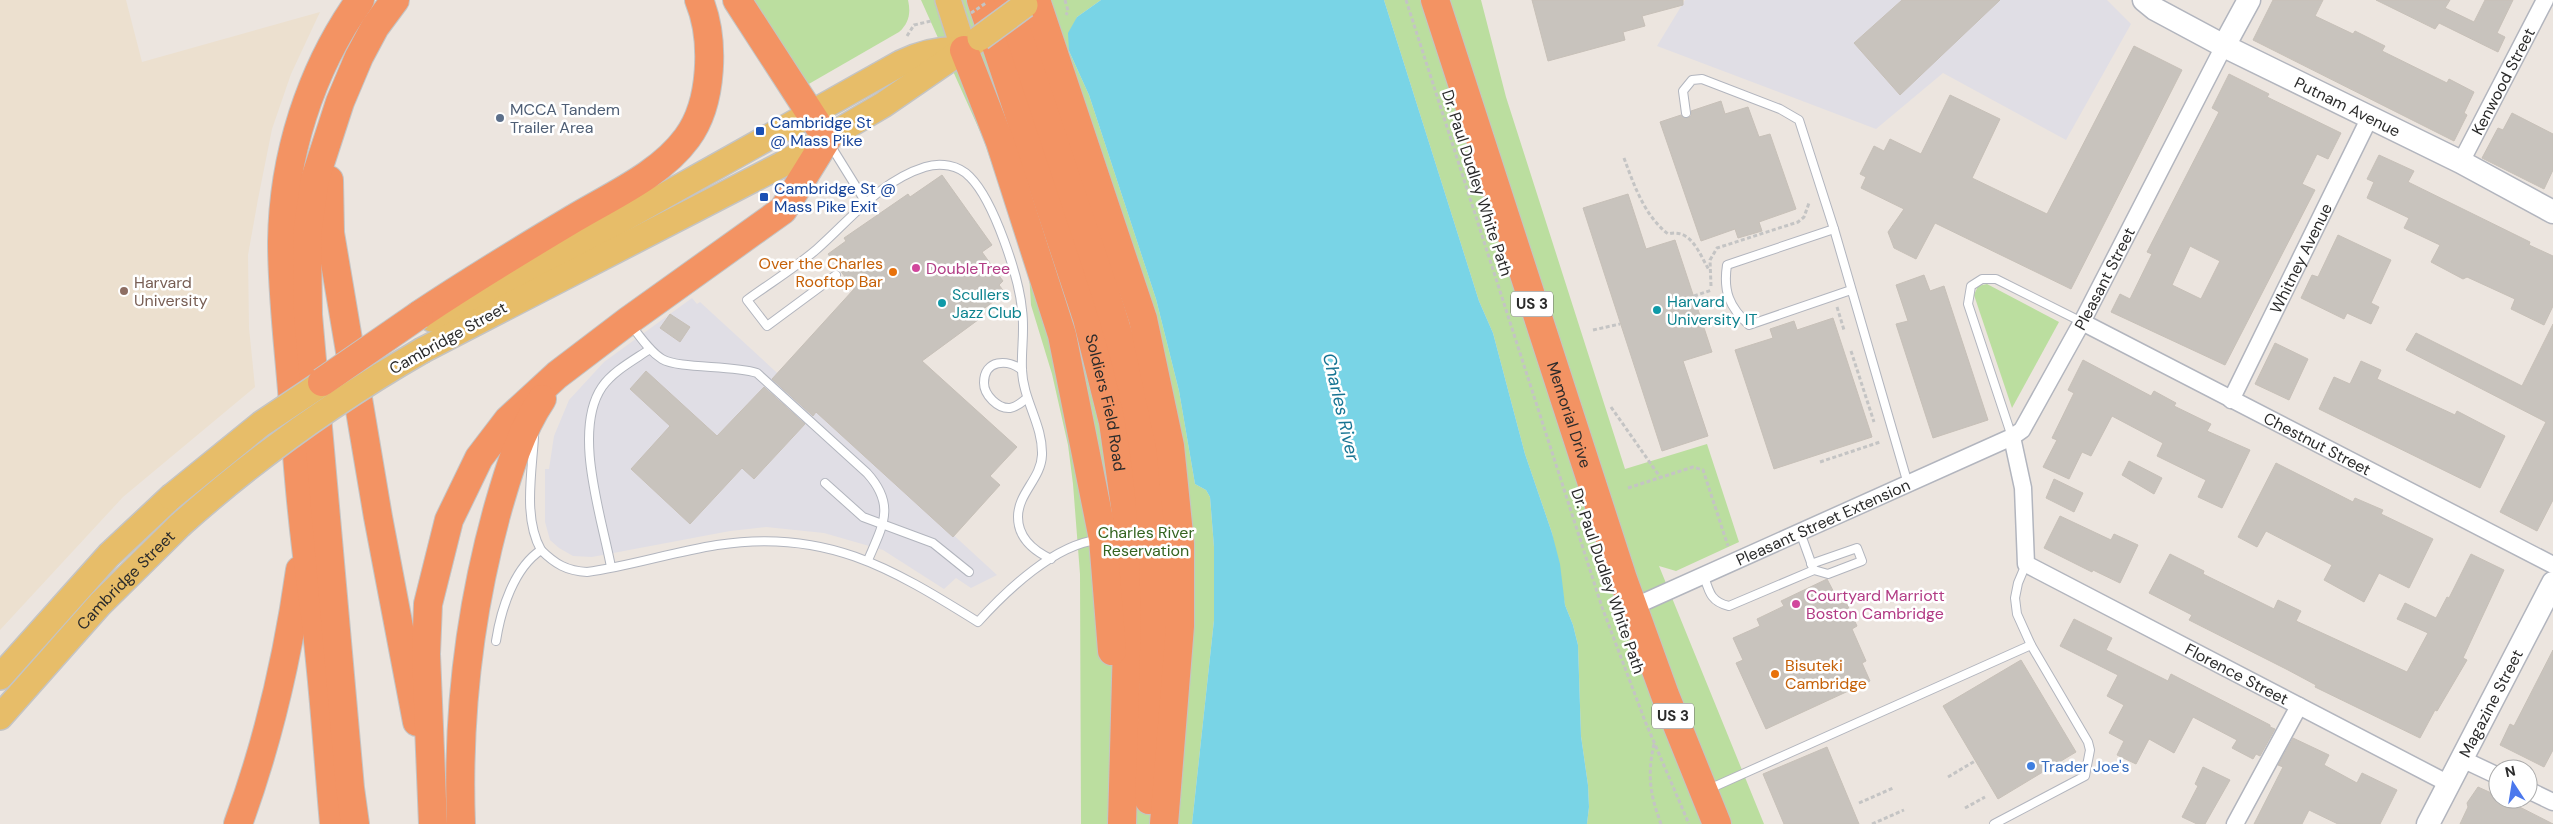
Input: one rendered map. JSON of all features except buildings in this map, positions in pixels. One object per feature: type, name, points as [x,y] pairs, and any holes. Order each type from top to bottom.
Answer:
[{"type":"highway","points":[[334,824],[323,693],[304,541],[284,293],[282,240],[286,198],[296,137],[313,86],[334,40],[360,0]]},
{"type":"highway","points":[[355,824],[350,788],[307,287],[307,235],[312,190],[358,57],[394,0]]},
{"type":"highway","points":[[322,382],[421,330],[486,271],[627,186],[660,164],[680,146],[691,133],[698,118],[707,75],[709,40],[699,0]]},
{"type":"highway","points":[[433,824],[429,764],[427,621],[435,572],[450,520],[479,458],[497,433],[520,408],[557,375],[628,321],[783,210],[827,139],[736,0]]},
{"type":"highway","name":"Memorial Drive","points":[[1435,0],[1507,228],[1633,607],[1665,696],[1717,824]]},
{"type":"highway","points":[[1025,1],[1143,318],[1170,446],[1180,544],[1180,626],[1164,824]]},
{"type":"highway","name":"Soldiers Field Road","points":[[1025,1],[1128,371],[1141,433],[1150,505],[1154,577],[1154,650],[1148,824]]},
{"type":"highway","name":"Soldiers Field Road","points":[[976,7],[1087,318],[1113,422],[1125,504],[1129,572],[1122,824]]},
{"type":"highway","points":[[972,44],[1000,142],[1057,317],[1076,396],[1103,539],[1113,667],[1124,757]]},
{"type":"highway","points":[[330,134],[327,206],[330,233],[406,670],[429,764]]},
{"type":"highway","points":[[461,824],[460,728],[474,610],[488,544],[508,472],[535,410],[557,375]]},
{"type":"highway","points":[[238,824],[260,759],[274,702],[296,596],[304,541]]},
{"type":"main road","points":[[948,0],[972,44]]},
{"type":"main road","name":"Putnam Avenue","points":[[2144,0],[2155,9],[2224,46],[2461,162],[2553,212]]},
{"type":"main road","name":"Pleasant Street","points":[[2224,46],[2249,0]]},
{"type":"main road","name":"Cambridge Street","points":[[421,330],[781,165],[883,106],[972,44],[1025,1]]},
{"type":"main road","name":"Cambridge Street","points":[[0,717],[100,604],[180,525],[250,465],[307,423],[421,330],[596,234],[809,112],[920,54],[972,44]]},
{"type":"main road","name":"Cambridge Street","points":[[0,677],[109,555],[171,497],[261,424],[322,382]]},
{"type":"main road","name":"Magazine Street","points":[[2428,824],[2553,583]]},
{"type":"street","name":"Kenwood Street","points":[[2461,162],[2545,0]]},
{"type":"street","name":"Pleasant Street","points":[[2012,437],[2028,424],[2224,46]]},
{"type":"street","name":"Whitney Avenue","points":[[2231,400],[2370,117]]},
{"type":"street","name":"Chestnut Street","points":[[2082,322],[2553,565]]},
{"type":"street","name":"Pleasant Street Extension","points":[[1633,607],[2012,437]]},
{"type":"street","points":[[2012,437],[2023,488],[2026,564]]},
{"type":"street","name":"Florence Street","points":[[2026,564],[2449,784]]},
{"type":"street","points":[[2235,824],[2299,706]]},
{"type":"street","points":[[2462,759],[2488,771]]},
{"type":"street","points":[[2538,795],[2553,802]]},
{"type":"lane","points":[[1686,113],[1683,91],[1692,80],[1702,79],[1780,109],[1799,120],[1834,229],[1908,484]]},
{"type":"lane","points":[[827,139],[865,201]]},
{"type":"lane","points":[[836,275],[768,326],[747,300],[816,249],[865,201],[904,176],[927,166],[950,165],[970,177],[997,224],[1019,289],[1024,331],[1022,370],[1027,398],[1042,443],[1039,471],[1019,506],[1018,518],[1022,533],[1029,545],[1052,558]]},
{"type":"lane","points":[[1834,229],[1727,265],[1724,283],[1728,299],[1735,312],[1749,325],[1851,290]]},
{"type":"lane","points":[[2012,437],[1968,304],[1971,286],[1982,279],[1996,279],[2082,322]]},
{"type":"lane","points":[[628,321],[650,348],[668,362],[737,368],[757,374],[766,380],[874,481],[883,496],[885,504],[882,525],[868,560]]},
{"type":"lane","points":[[611,567],[592,474],[589,424],[594,402],[603,386],[650,348]]},
{"type":"lane","points":[[1022,370],[1014,364],[1004,362],[993,365],[986,372],[984,383],[988,396],[996,404],[1009,408],[1020,404],[1027,398]]},
{"type":"lane","points":[[535,410],[532,516],[534,534],[541,550],[556,564],[567,569],[587,572],[716,546],[762,541],[818,546],[868,560],[909,579],[978,622],[1012,586],[1052,558],[1080,543],[1103,539]]},
{"type":"lane","points":[[825,483],[859,513],[882,525],[933,543],[969,572]]},
{"type":"lane","points":[[1704,576],[1709,594],[1714,600],[1729,606],[1812,567],[1857,548],[1862,561],[1828,574],[1812,567],[1800,532]]},
{"type":"lane","points":[[496,641],[501,619],[518,574],[527,561],[541,550]]},
{"type":"lane","points":[[1994,824],[2085,776],[2089,762],[2088,742],[2019,621],[2015,598],[2018,583],[2026,564]]},
{"type":"lane","points":[[1704,791],[2031,645]]},
{"type":"path","points":[[976,7],[991,0]]},
{"type":"path","points":[[1065,0],[1068,11]]},
{"type":"path","name":"Dr. Paul Dudley White Path","points":[[1406,0],[1602,607],[1688,824]]},
{"type":"path","points":[[1624,158],[1636,189],[1650,215],[1668,234],[1677,232],[1686,234],[1694,242],[1709,270]]},
{"type":"path","points":[[1694,296],[1712,291],[1709,270],[1713,251],[1717,248],[1798,222],[1807,212],[1809,201]]},
{"type":"path","points":[[1832,303],[1836,305],[1844,330]]},
{"type":"path","points":[[1593,330],[1620,324]]},
{"type":"path","points":[[1851,351],[1875,425]]},
{"type":"path","points":[[1611,408],[1660,477]]},
{"type":"path","points":[[1820,462],[1880,443],[1878,434]]},
{"type":"path","points":[[1628,488],[1693,468],[1703,470],[1730,550]]},
{"type":"path","points":[[1654,742],[1649,766],[1650,792],[1661,824]]},
{"type":"path","points":[[1948,777],[1975,761]]},
{"type":"path","points":[[1859,803],[1893,788]]},
{"type":"path","points":[[1965,808],[1985,797]]},
{"type":"path","points":[[1872,824],[1904,810]]},
{"type":"shaded area","name":"Harvard University","points":[[0,0],[126,0],[142,62],[320,12],[291,74],[272,129],[248,255],[249,328],[255,387],[123,497],[0,630]]},
{"type":"shaded area","points":[[1685,0],[2107,0],[2131,24],[2066,140],[1943,73],[1876,129],[1657,46]]},
{"type":"shaded area","points":[[692,298],[697,304],[700,302],[997,575],[971,588],[956,578],[944,589],[883,550],[824,533],[766,527],[730,531],[592,557],[573,556],[550,540],[545,522],[545,469],[549,469],[554,436],[569,400],[604,362]]},
{"type":"green space","points":[[751,0],[908,0],[909,13],[905,25],[899,32],[807,85]]},
{"type":"green space","name":"Charles River Reservation","points":[[921,0],[1101,0],[1077,17],[1069,51],[1089,95],[1156,299],[1179,391],[1195,484],[1206,490],[1210,497],[1214,547],[1214,620],[1192,824],[1081,824],[1080,574],[1068,445],[1052,374],[1031,305],[1029,273],[983,138]]},
{"type":"green space","points":[[1384,0],[1481,0],[1506,97],[1625,469],[1707,444],[1739,542],[1676,571],[1659,566],[1764,824],[1587,824],[1589,807],[1588,785],[1581,736],[1578,645],[1565,605],[1552,533],[1525,454],[1493,333],[1479,301]]},
{"type":"green space","points":[[1987,284],[2059,322],[2012,408],[1974,295],[1978,286]]},
{"type":"water","name":"Charles River","points":[[1101,0],[1384,0],[1479,301],[1493,333],[1525,454],[1552,533],[1560,564],[1565,605],[1578,645],[1581,736],[1588,785],[1589,807],[1587,824],[1192,824],[1214,620],[1214,547],[1210,497],[1206,490],[1195,484],[1179,391],[1156,299],[1089,95],[1069,51],[1068,33],[1077,17]]},
{"type":"place","name":"MCCA Tandem Trailer Area","points":[[500,118]]},
{"type":"place","name":"Cambridge St @ Mass Pike","points":[[760,131]]},
{"type":"place","name":"Cambridge St @ Mass Pike Exit","points":[[764,197]]},
{"type":"place","name":"DoubleTree","points":[[916,268]]},
{"type":"place","name":"Over the Charles Rooftop Bar","points":[[893,272]]},
{"type":"place","name":"Harvard University","points":[[124,291]]},
{"type":"place","name":"Scullers Jazz Club","points":[[942,303]]},
{"type":"place","name":"Harvard University IT","points":[[1657,310]]},
{"type":"place","name":"Courtyard Marriott Boston Cambridge","points":[[1796,604]]},
{"type":"place","name":"Bisuteki Cambridge","points":[[1775,674]]},
{"type":"place","name":"Trader Joe's","points":[[2031,766]]}]
